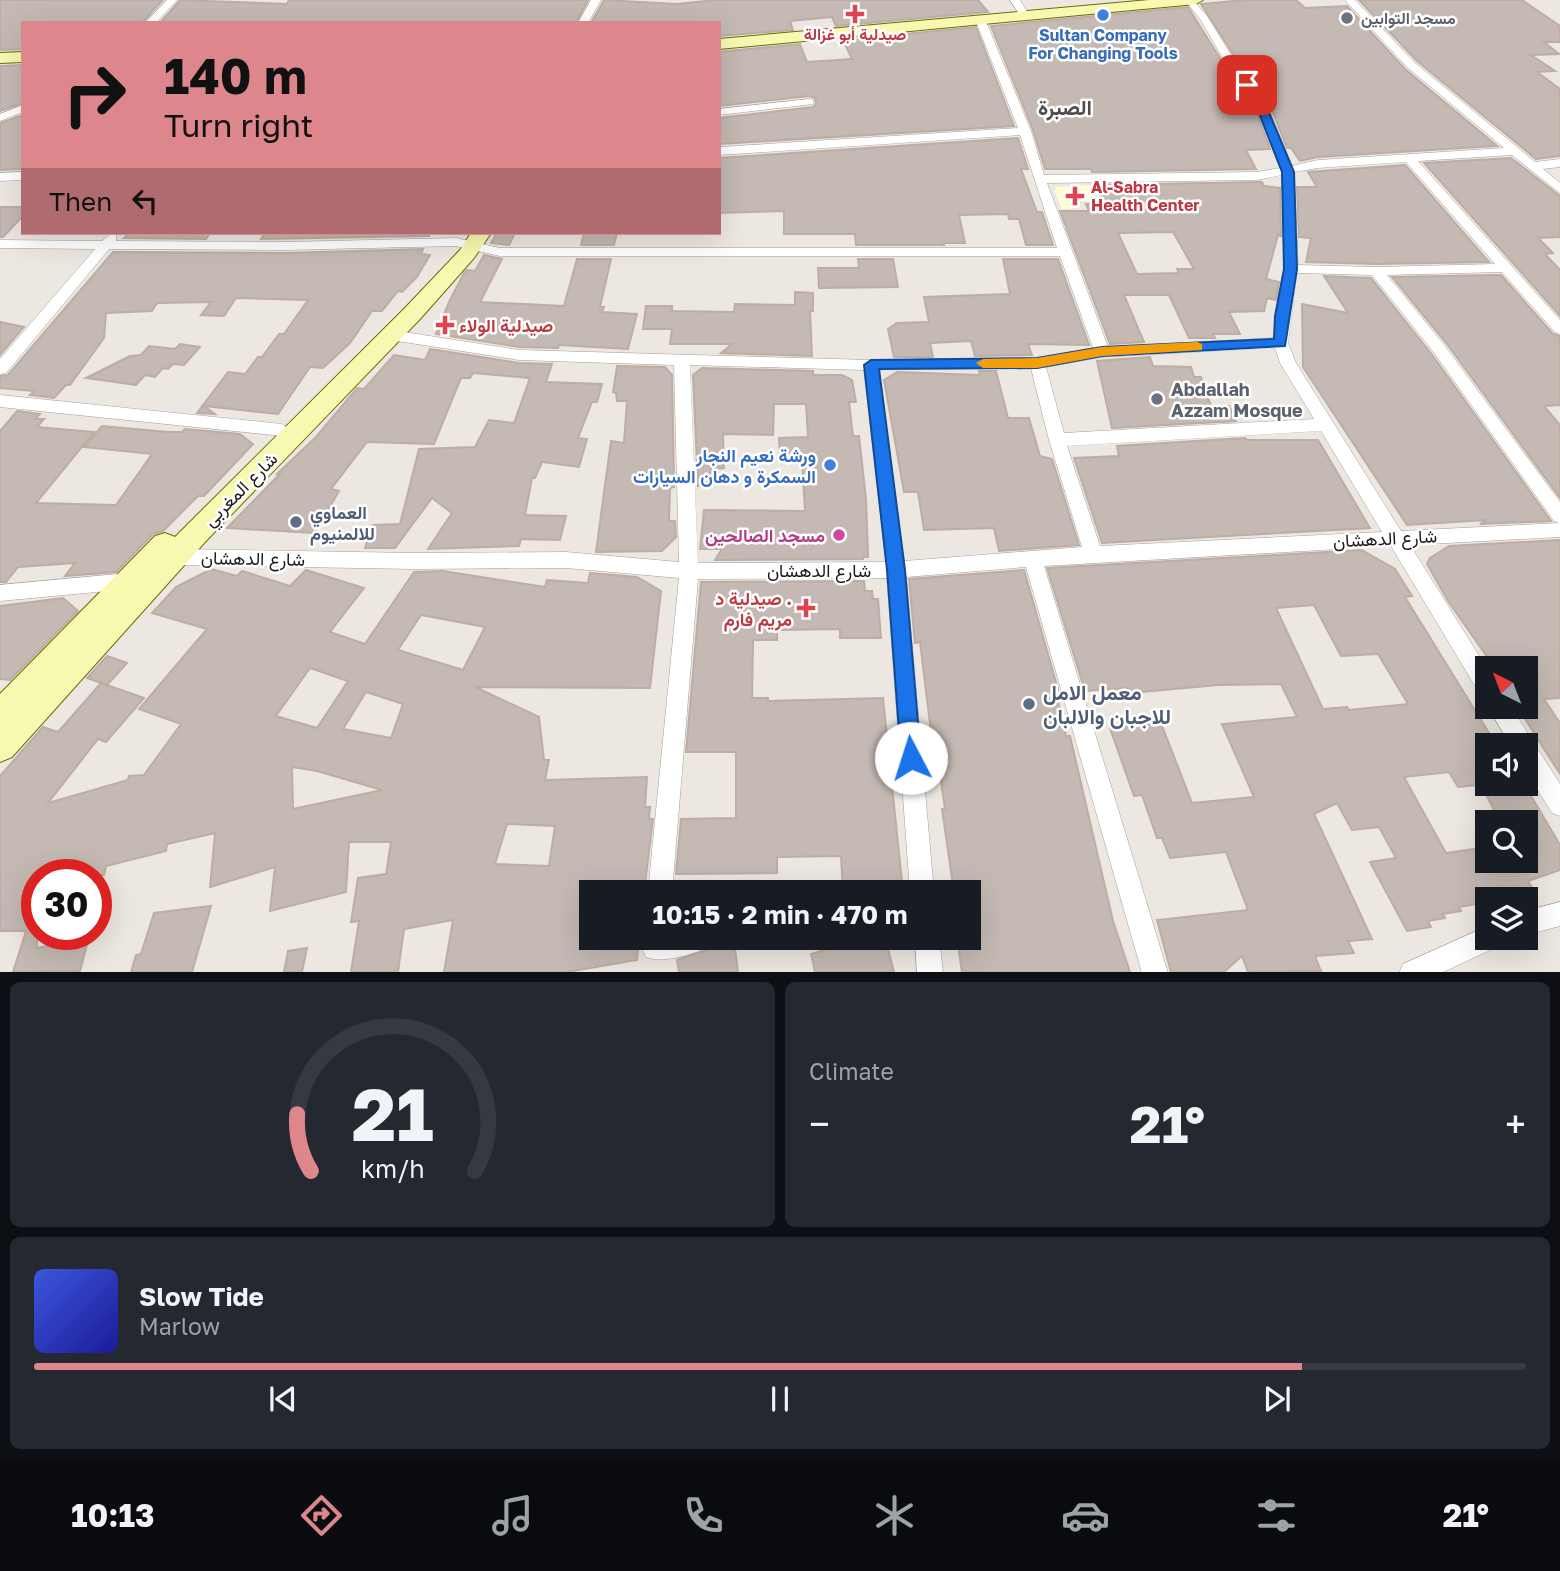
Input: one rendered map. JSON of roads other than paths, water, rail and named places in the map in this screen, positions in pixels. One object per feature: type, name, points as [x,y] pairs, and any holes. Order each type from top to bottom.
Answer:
[{"type":"main road","points":[[721,35],[1091,0]]},
{"type":"main road","points":[[721,44],[980,19],[1019,7],[1193,0]]},
{"type":"main road","points":[[0,49],[21,48]]},
{"type":"main road","points":[[0,58],[21,57]]},
{"type":"main road","name":"شارع المغربي","points":[[0,746],[175,557],[391,335],[468,238]]},
{"type":"main road","name":"شارع المغربي","points":[[0,716],[125,583],[282,430],[468,238]]},
{"type":"street","points":[[152,21],[172,0]]},
{"type":"street","points":[[584,21],[596,0]]},
{"type":"street","points":[[1193,0],[1260,103],[1288,172],[1291,269],[1280,343],[1288,363],[1392,537],[1475,668]]},
{"type":"street","points":[[1350,0],[1411,65],[1560,189]]},
{"type":"street","points":[[980,19],[1025,131],[1038,179],[1102,352]]},
{"type":"street","points":[[721,112],[809,102]]},
{"type":"street","points":[[0,107],[21,107]]},
{"type":"street","points":[[0,118],[21,108]]},
{"type":"street","points":[[721,152],[1025,131]]},
{"type":"street","points":[[1038,179],[1214,178],[1288,172],[1318,164],[1515,151]]},
{"type":"street","points":[[1409,158],[1560,329]]},
{"type":"street","points":[[1535,166],[1560,163]]},
{"type":"street","points":[[0,177],[21,176]]},
{"type":"street","points":[[0,244],[111,238],[284,246],[468,238],[500,252],[1065,252]]},
{"type":"street","points":[[0,369],[111,238]]},
{"type":"street","points":[[1291,269],[1376,271],[1505,268]]},
{"type":"street","points":[[1376,271],[1440,350],[1560,516]]},
{"type":"street","points":[[391,335],[519,355],[871,365],[1037,363],[1102,352],[1280,343]]},
{"type":"street","points":[[661,880],[689,571],[682,359]]},
{"type":"street","points":[[1037,363],[1057,440],[1093,554]]},
{"type":"street","points":[[871,365],[896,570],[921,880]]},
{"type":"street","points":[[0,401],[282,430]]},
{"type":"street","points":[[1057,440],[1324,425]]},
{"type":"street","name":"شارع الدهشان","points":[[125,583],[175,557],[566,560],[689,571],[896,570],[1093,554],[1560,530]]},
{"type":"street","points":[[1032,559],[1155,972]]},
{"type":"street","points":[[0,593],[125,583]]},
{"type":"street","points":[[1538,770],[1560,805]]},
{"type":"street","points":[[1538,920],[1560,914]]},
{"type":"street","points":[[1412,972],[1475,944]]},
{"type":"street","points":[[928,950],[930,972]]},
{"type":"place","name":"صيدلية أبو غزالة","points":[[855,14]]},
{"type":"place","name":"Sultan Company For Changing Tools","points":[[1103,15]]},
{"type":"place","name":"مسجد التوابين","points":[[1347,18]]},
{"type":"place","name":"Al-Sabra Health Center","points":[[1075,196]]},
{"type":"place","name":"صيدلية الولاء","points":[[445,325]]},
{"type":"place","name":"Abdallah Azzam Mosque","points":[[1157,399]]},
{"type":"place","name":"ورشة نعيم النجار السمكرة و دهان السيارات","points":[[830,465]]},
{"type":"place","name":"العماوي للالمنيوم","points":[[296,522]]},
{"type":"place","name":"مسجد الصالحين","points":[[839,535]]},
{"type":"place","name":"صيدلية د . مريم فارم","points":[[806,608]]},
{"type":"place","name":"معمل الامل للاجبان والالبان","points":[[1029,704]]},
{"type":"district","name":"الصبرة","points":[[1065,107]]}]
